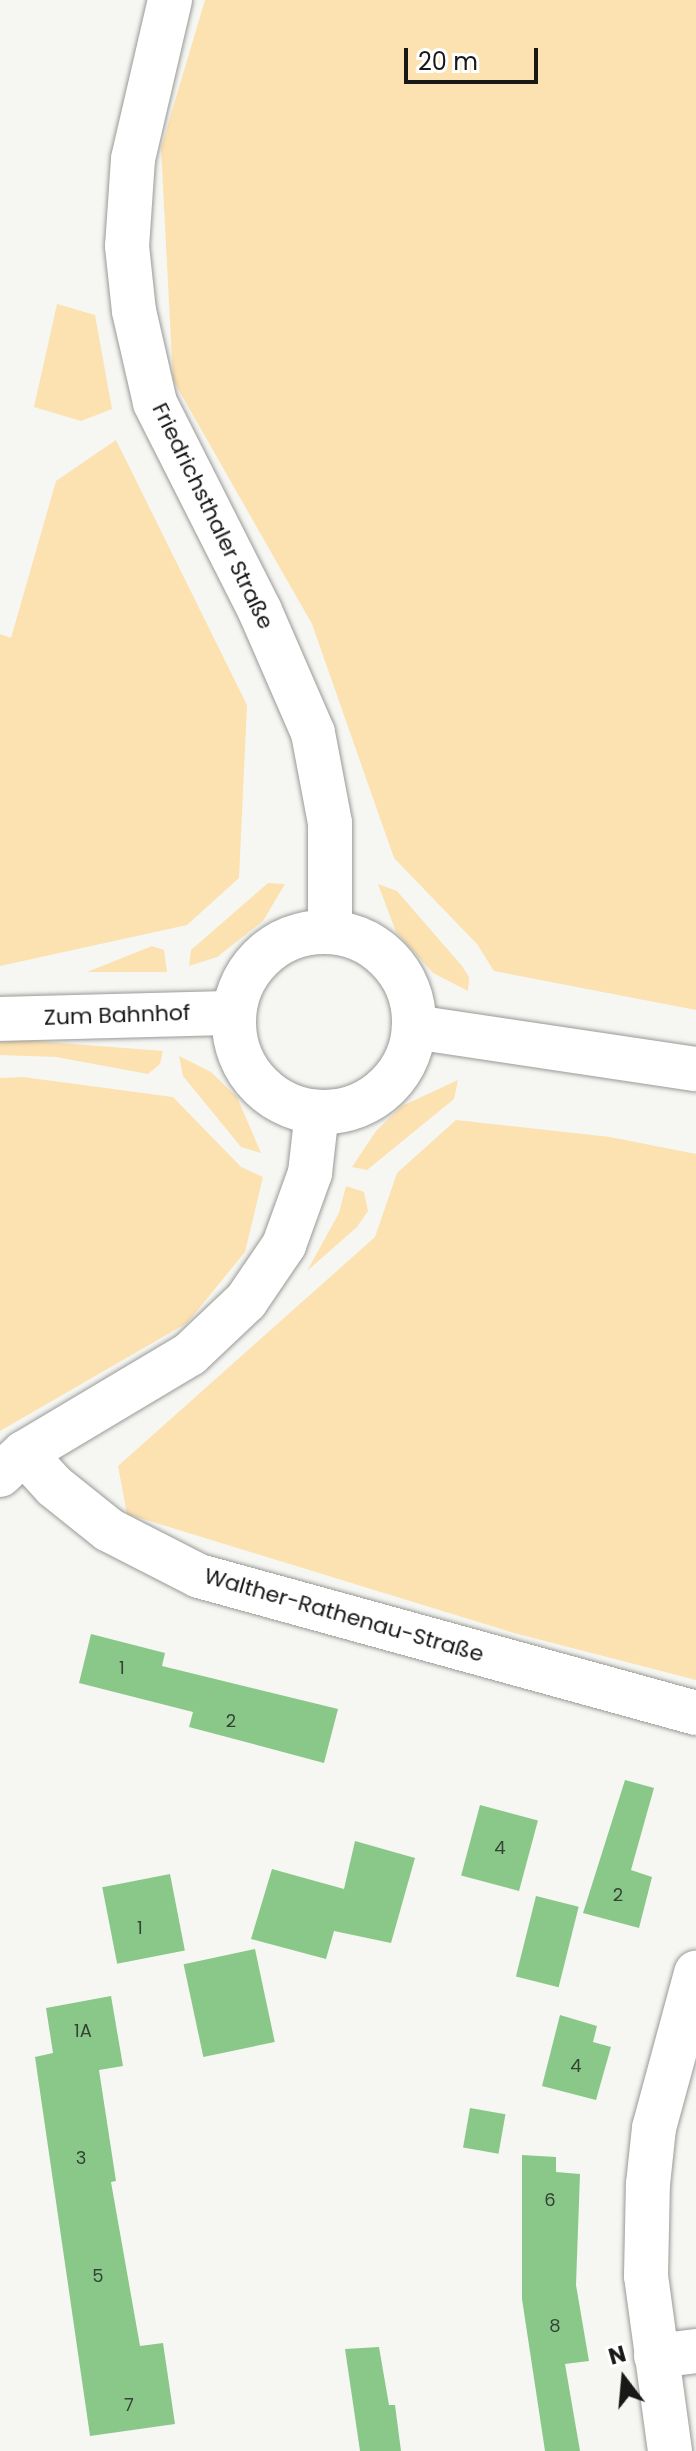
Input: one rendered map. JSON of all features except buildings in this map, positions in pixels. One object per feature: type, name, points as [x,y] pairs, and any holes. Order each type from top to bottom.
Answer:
[{"type":"street","name":"Friedrichsthaler Straße","points":[[170,0],[133,159],[127,246],[134,311],[155,403],[260,611],[313,733],[330,823],[330,932]]},
{"type":"street","points":[[330,932],[357,938],[381,953],[400,974],[411,999],[414,1027],[408,1055],[393,1079],[372,1099],[346,1110],[317,1112],[272,1097],[255,1080],[235,1037],[234,1013],[241,986],[256,963],[302,935],[330,932]]},
{"type":"street","name":"Zum Bahnhof","points":[[0,1019],[234,1013]]},
{"type":"street","points":[[414,1027],[696,1069]]},
{"type":"street","points":[[12,1464],[190,1354],[246,1301],[284,1245],[310,1173],[317,1112]]},
{"type":"street","name":"Walther-Rathenau-Straße","points":[[12,1464],[54,1486],[109,1530],[199,1576],[696,1713]]},
{"type":"street","points":[[670,2451],[676,2353],[646,2276],[648,2184],[654,2128],[696,1973]]},
{"type":"shaded area","points":[[205,0],[696,0],[696,1010],[494,971],[477,944],[394,858],[312,624],[173,380],[161,148]]},
{"type":"shaded area","points":[[57,304],[95,315],[112,409],[81,421],[34,407]]},
{"type":"shaded area","points":[[116,440],[247,705],[239,878],[187,925],[0,966],[0,634],[11,638],[56,481]]},
{"type":"shaded area","points":[[268,883],[285,884],[263,921],[217,957],[189,966],[191,950]]},
{"type":"shaded area","points":[[378,884],[397,891],[462,966],[469,977],[468,991],[433,973],[396,932]]},
{"type":"shaded area","points":[[152,946],[164,950],[167,972],[87,972]]},
{"type":"shaded area","points":[[23,1040],[163,1051],[160,1064],[148,1074],[56,1057],[0,1055],[0,1042]]},
{"type":"shaded area","points":[[179,1056],[211,1072],[237,1097],[261,1153],[241,1147],[183,1076]]},
{"type":"shaded area","points":[[23,1077],[173,1097],[241,1167],[263,1177],[245,1252],[187,1323],[0,1431],[0,1078]]},
{"type":"shaded area","points":[[458,1080],[454,1099],[367,1170],[352,1167],[376,1131],[402,1106]]},
{"type":"shaded area","points":[[456,1120],[610,1137],[696,1154],[696,1680],[514,1633],[127,1514],[118,1466],[375,1237],[397,1173]]},
{"type":"shaded area","points":[[346,1186],[364,1192],[368,1211],[357,1227],[307,1271],[339,1213]]}]
